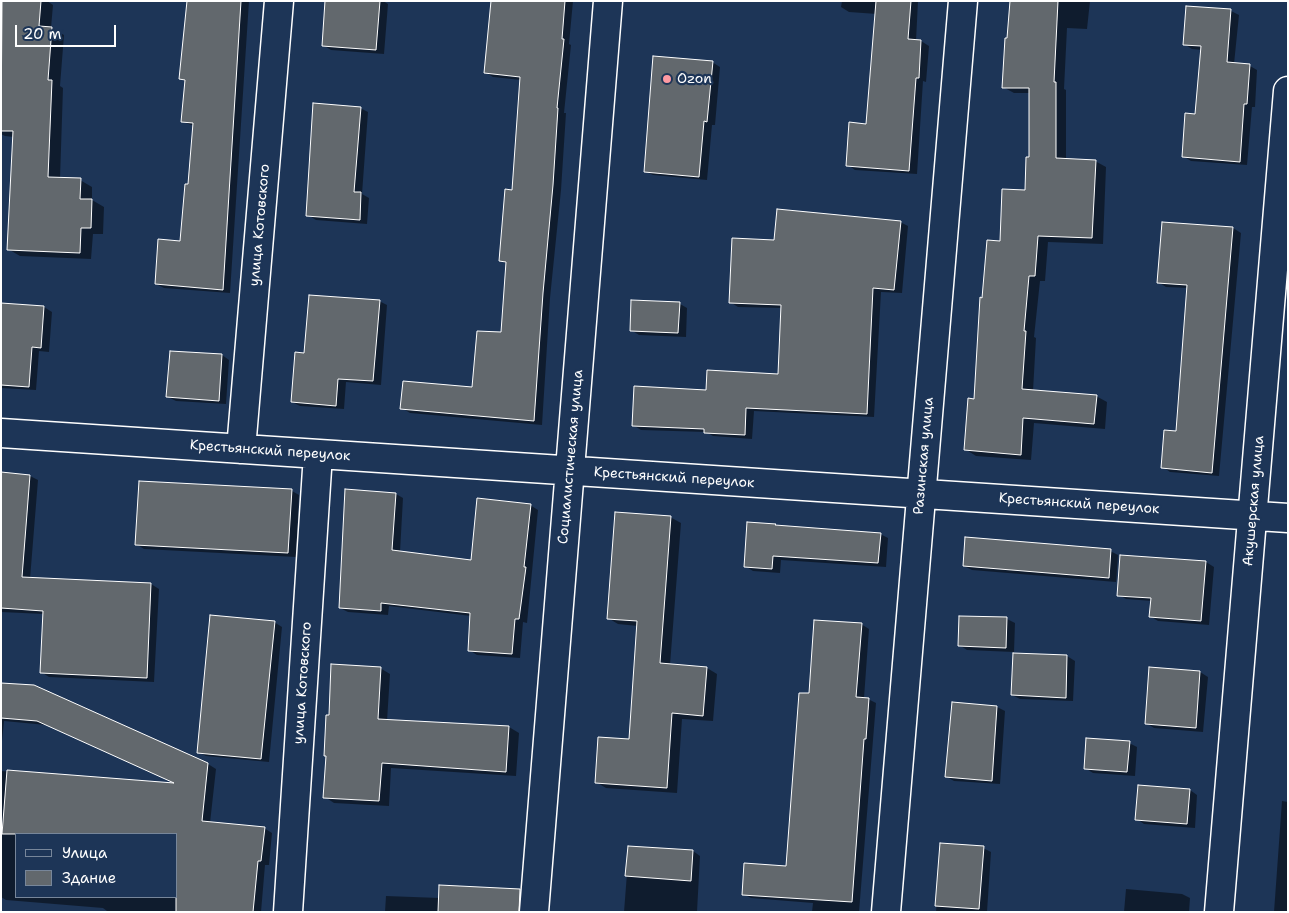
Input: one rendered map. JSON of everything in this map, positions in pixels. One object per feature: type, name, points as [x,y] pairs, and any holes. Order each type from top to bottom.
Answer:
[{"type":"street","name":"улица Котовского","points":[[241,449],[278,1]]},
{"type":"street","name":"Социалистическая улица","points":[[534,912],[608,1]]},
{"type":"street","name":"Разинская улица","points":[[886,912],[963,1]]},
{"type":"street","name":"Акушерская улица","points":[[1219,912],[1288,91]]},
{"type":"street","name":"Крестьянский переулок","points":[[1,433],[1288,518]]},
{"type":"street","name":"улица Котовского","points":[[288,912],[318,454]]},
{"type":"building","points":[[2,1],[41,1],[39,26],[52,27],[48,80],[52,80],[48,177],[81,178],[80,199],[92,199],[91,228],[81,228],[80,253],[7,250],[13,131],[1,131]]},
{"type":"building","points":[[187,1],[241,1],[223,290],[155,284],[158,239],[180,241],[185,184],[188,184],[193,123],[181,122],[185,80],[179,79]]},
{"type":"building","points":[[325,1],[380,1],[376,50],[322,46]]},
{"type":"building","points":[[491,1],[565,1],[562,39],[564,39],[557,108],[553,185],[534,421],[400,409],[403,381],[472,387],[477,331],[501,332],[506,262],[499,261],[505,189],[512,190],[520,77],[484,73]]},
{"type":"building","points":[[876,1],[911,1],[908,39],[921,40],[919,78],[916,78],[909,171],[846,166],[849,122],[866,124]]},
{"type":"building","points":[[1010,1],[1058,1],[1054,82],[1056,82],[1056,158],[1096,160],[1092,238],[1038,236],[1035,276],[1029,276],[1024,331],[1026,331],[1022,389],[1097,395],[1094,424],[1023,418],[1021,455],[964,450],[968,398],[974,399],[980,297],[982,298],[987,240],[1000,241],[1002,189],[1025,190],[1026,157],[1029,157],[1029,88],[1002,88],[1005,38],[1007,38]]},
{"type":"building","points":[[1186,6],[1231,9],[1227,62],[1250,64],[1247,104],[1244,104],[1240,162],[1182,157],[1185,113],[1195,114],[1201,46],[1183,45]]},
{"type":"building","points":[[653,56],[713,61],[707,122],[704,121],[699,177],[644,172]]},
{"type":"building","points":[[313,103],[361,107],[354,192],[361,192],[360,220],[306,216]]},
{"type":"building","points":[[777,209],[901,221],[894,290],[873,288],[867,414],[746,408],[745,435],[704,433],[704,429],[632,426],[634,386],[706,390],[707,370],[778,374],[781,305],[729,303],[732,238],[774,240]]},
{"type":"building","points":[[1162,222],[1233,227],[1212,473],[1161,468],[1164,430],[1176,431],[1187,285],[1157,283]]},
{"type":"building","points":[[309,295],[380,300],[373,381],[338,379],[336,406],[291,402],[295,352],[304,353]]},
{"type":"building","points":[[631,300],[680,302],[678,333],[630,331]]},
{"type":"building","points":[[1,303],[44,306],[41,348],[32,347],[29,387],[1,385]]},
{"type":"building","points":[[170,351],[222,354],[219,401],[166,397]]},
{"type":"building","points":[[1,472],[30,475],[22,577],[151,583],[147,678],[40,673],[43,611],[1,608]]},
{"type":"building","points":[[139,481],[292,489],[288,553],[135,545]]},
{"type":"building","points":[[345,489],[396,493],[392,550],[471,560],[477,498],[531,504],[524,567],[526,567],[519,619],[515,619],[512,654],[468,651],[470,613],[381,603],[381,611],[339,608]]},
{"type":"building","points":[[615,512],[671,516],[660,663],[707,667],[703,716],[672,713],[667,788],[595,783],[598,737],[629,739],[637,621],[607,619]]},
{"type":"building","points":[[747,522],[881,533],[878,563],[773,556],[772,569],[744,567]]},
{"type":"building","points":[[965,537],[1111,549],[1109,578],[963,566]]},
{"type":"building","points":[[1120,555],[1206,561],[1201,621],[1149,617],[1151,598],[1117,596]]},
{"type":"building","points":[[210,615],[275,621],[261,759],[197,753]]},
{"type":"building","points":[[959,616],[1007,617],[1006,648],[958,646]]},
{"type":"building","points":[[814,620],[862,623],[856,697],[869,698],[866,739],[864,739],[852,902],[742,895],[744,863],[786,866],[799,693],[809,693]]},
{"type":"building","points":[[1013,653],[1067,655],[1066,698],[1011,695]]},
{"type":"building","points":[[331,664],[381,667],[378,719],[509,726],[506,772],[382,763],[379,801],[323,798],[326,715],[329,715]]},
{"type":"building","points":[[1149,667],[1200,671],[1196,728],[1145,724]]},
{"type":"building","points":[[1,683],[34,685],[208,763],[202,821],[265,827],[261,861],[258,861],[253,912],[176,912],[176,898],[178,898],[178,833],[2,834],[7,770],[174,783],[37,721],[1,718]]},
{"type":"building","points":[[952,702],[997,706],[992,781],[945,777]]},
{"type":"building","points":[[1086,738],[1130,741],[1127,772],[1084,769]]},
{"type":"building","points":[[1138,785],[1190,789],[1187,824],[1135,820]]},
{"type":"building","points":[[940,843],[984,846],[979,909],[935,906]]},
{"type":"building","points":[[628,846],[693,850],[691,881],[625,876]]},
{"type":"building","points":[[439,885],[520,889],[519,912],[438,912]]},
{"type":"place","name":"Ozon","points":[[667,79]]}]
